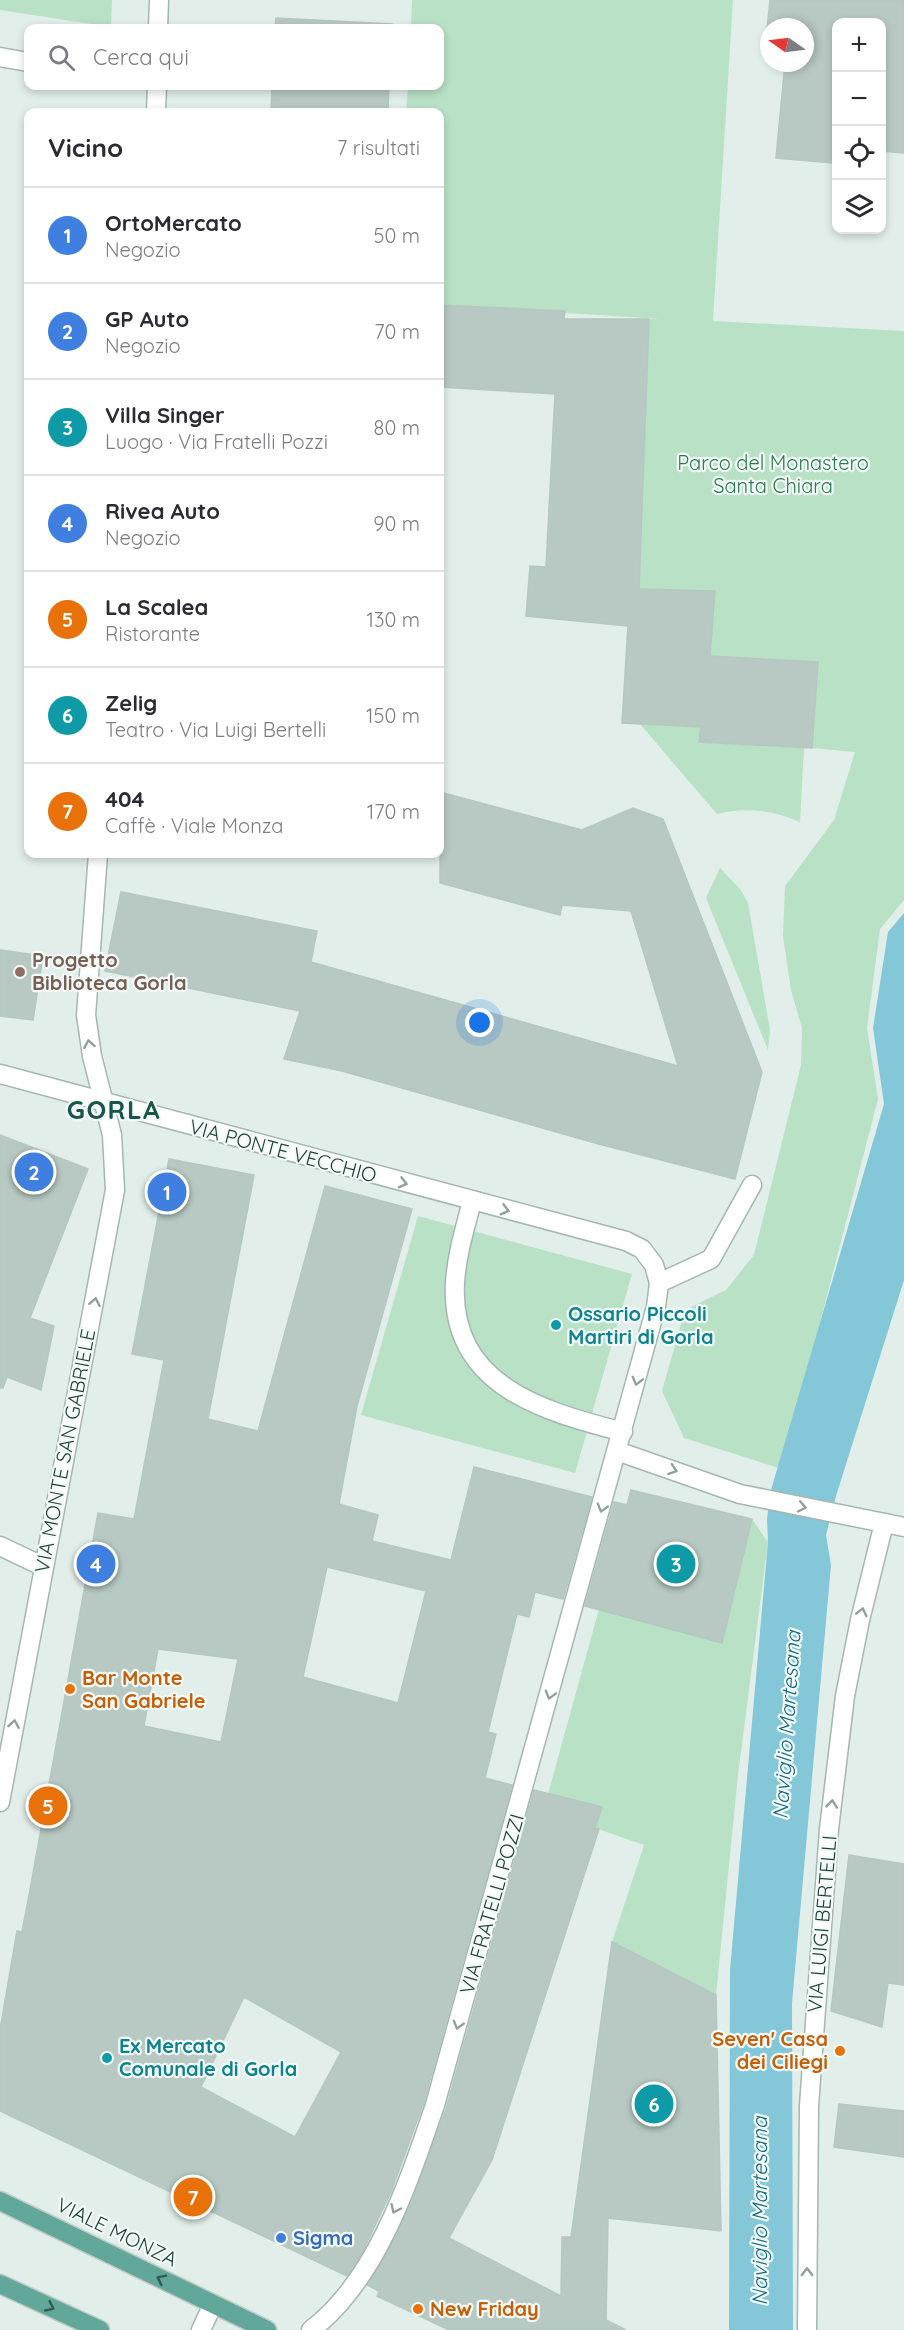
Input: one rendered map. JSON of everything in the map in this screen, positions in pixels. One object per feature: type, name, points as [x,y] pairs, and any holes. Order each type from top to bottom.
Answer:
[{"type":"main road","name":"VIALE MONZA","points":[[0,2201],[267,2330]]},
{"type":"main road","points":[[0,2284],[100,2330]]},
{"type":"street","points":[[158,24],[159,0]]},
{"type":"street","points":[[0,57],[24,61]]},
{"type":"street","points":[[156,108],[157,90]]},
{"type":"street","name":"VIA MONTE SAN GABRIELE","points":[[0,1802],[42,1566],[115,1190],[112,1135],[87,1036],[86,1016],[98,858]]},
{"type":"street","name":"VIA PONTE VECCHIO","points":[[0,1074],[626,1241],[649,1257],[659,1283]]},
{"type":"street","points":[[659,1283],[711,1259],[752,1185]]},
{"type":"street","points":[[472,1201],[456,1267],[455,1297],[459,1323],[475,1357],[492,1377],[525,1400],[565,1417],[623,1432]]},
{"type":"street","name":"VIA FRATELLI POZZI","points":[[311,2330],[342,2301],[374,2252],[396,2208],[443,2080],[618,1451],[656,1307],[659,1283]]},
{"type":"street","points":[[618,1451],[754,1497],[904,1527]]},
{"type":"street","name":"VIA LUIGI BERTELLI","points":[[807,2330],[809,2095],[831,1810],[848,1680],[884,1523]]},
{"type":"street","points":[[0,1546],[42,1566]]},
{"type":"street","points":[[201,2330],[213,2304]]},
{"type":"green space","points":[[0,0],[112,0],[111,24],[91,24],[0,10]]},
{"type":"green space","name":"Parco del Monastero Santa Chiara","points":[[412,0],[733,0],[713,321],[904,331],[904,900],[880,929],[867,1028],[878,1099],[782,1469],[684,1438],[662,1391],[685,1310],[726,1290],[754,1255],[801,1065],[802,1028],[791,990],[783,936],[785,886],[834,820],[855,752],[812,748],[818,662],[710,656],[715,591],[639,589],[649,319],[660,319],[444,305],[444,108],[406,108],[408,90],[444,90],[444,24],[411,24]]},
{"type":"green space","points":[[640,724],[701,727],[699,742],[804,748],[800,822],[770,812],[749,810],[717,814]]},
{"type":"green space","points":[[720,868],[740,889],[748,903],[770,1030],[768,1050],[706,898]]},
{"type":"green space","points":[[418,1216],[632,1274],[575,1473],[361,1415]]},
{"type":"green space","points":[[752,1519],[768,1542],[738,1775],[716,1995],[612,1942],[644,1845],[595,1828],[548,1794],[599,1609],[722,1643]]},
{"type":"water","name":"Naviglio Martesana","points":[[904,913],[904,1280],[836,1496],[826,1535],[831,1565],[792,2003],[793,2330],[729,2330],[730,1970],[768,1542],[767,1519],[771,1490],[884,1104],[873,1028],[888,932]]},
{"type":"building","points":[[770,0],[904,0],[904,153],[886,151],[886,18],[832,18],[832,163],[776,158],[784,72],[814,72],[814,18],[768,18]]},
{"type":"building","points":[[276,18],[392,24],[275,24]]},
{"type":"building","points":[[272,90],[389,90],[388,108],[271,108]]},
{"type":"building","points":[[444,305],[565,311],[564,319],[649,319],[639,589],[715,591],[710,656],[818,662],[812,748],[699,742],[701,727],[622,723],[628,626],[526,616],[530,566],[546,567],[555,394],[444,387]]},
{"type":"building","points":[[444,793],[582,830],[633,808],[663,819],[762,1072],[735,1179],[595,1143],[342,1071],[284,1059],[300,1011],[105,971],[121,892],[317,931],[311,962],[678,1066],[631,911],[562,905],[560,915],[440,883],[440,858],[444,858]]},
{"type":"building","name":"Progetto Biblioteca Gorla","points":[[0,950],[43,956],[33,1020],[0,1016]]},
{"type":"building","points":[[0,1135],[88,1169],[30,1318],[54,1326],[41,1390],[7,1377],[3,1388],[0,1388]]},
{"type":"building","points":[[169,1159],[254,1175],[208,1419],[258,1431],[325,1186],[412,1209],[357,1406],[339,1504],[378,1515],[372,1541],[451,1560],[474,1467],[592,1497],[563,1599],[535,1592],[529,1617],[517,1614],[488,1732],[496,1734],[485,1778],[512,1785],[424,2102],[391,2192],[363,2251],[347,2276],[0,2111],[0,2030],[17,1931],[22,1932],[30,1890],[98,1513],[134,1519],[164,1360],[132,1354]],"holes":[[[327,1567],[426,1591],[398,1703],[303,1677]],[[158,1649],[238,1659],[221,1742],[144,1726]],[[244,1997],[341,2052],[295,2137],[201,2087]]]},
{"type":"building","points":[[631,1490],[752,1519],[722,1643],[585,1606],[614,1502],[627,1505]]},
{"type":"building","points":[[534,1790],[602,1807],[595,1828],[599,1829],[492,2160],[449,2238],[561,2296],[562,2237],[571,2237],[612,1942],[716,1995],[721,2231],[608,2218],[606,2320],[626,2330],[449,2330],[377,2296],[379,2291],[367,2285],[382,2262],[412,2201],[446,2109]]},
{"type":"building","points":[[849,1855],[904,1864],[904,1985],[888,1983],[882,2027],[831,2011]]},
{"type":"building","points":[[839,2104],[904,2111],[904,2157],[834,2147]]},
{"type":"place","name":"Progetto Biblioteca Gorla","points":[[20,972]]},
{"type":"place","name":"GP Auto","points":[[34,1172]]},
{"type":"place","name":"OrtoMercato","points":[[167,1192]]},
{"type":"place","name":"Ossario Piccoli Martiri di Gorla","points":[[556,1325]]},
{"type":"place","name":"Rivea Auto","points":[[96,1564]]},
{"type":"place","name":"Villa Singer","points":[[676,1564]]},
{"type":"place","name":"Bar Monte San Gabriele","points":[[70,1689]]},
{"type":"place","name":"La Scalea","points":[[48,1806]]},
{"type":"place","name":"Seven' Casa dei Ciliegi","points":[[840,2051]]},
{"type":"place","name":"Ex Mercato Comunale di Gorla","points":[[107,2058]]},
{"type":"place","name":"Zelig","points":[[654,2104]]},
{"type":"place","name":"404","points":[[193,2197]]},
{"type":"place","name":"Sigma","points":[[281,2238]]},
{"type":"place","name":"New Friday","points":[[418,2309]]},
{"type":"district","name":"GORLA","points":[[114,1110]]}]
